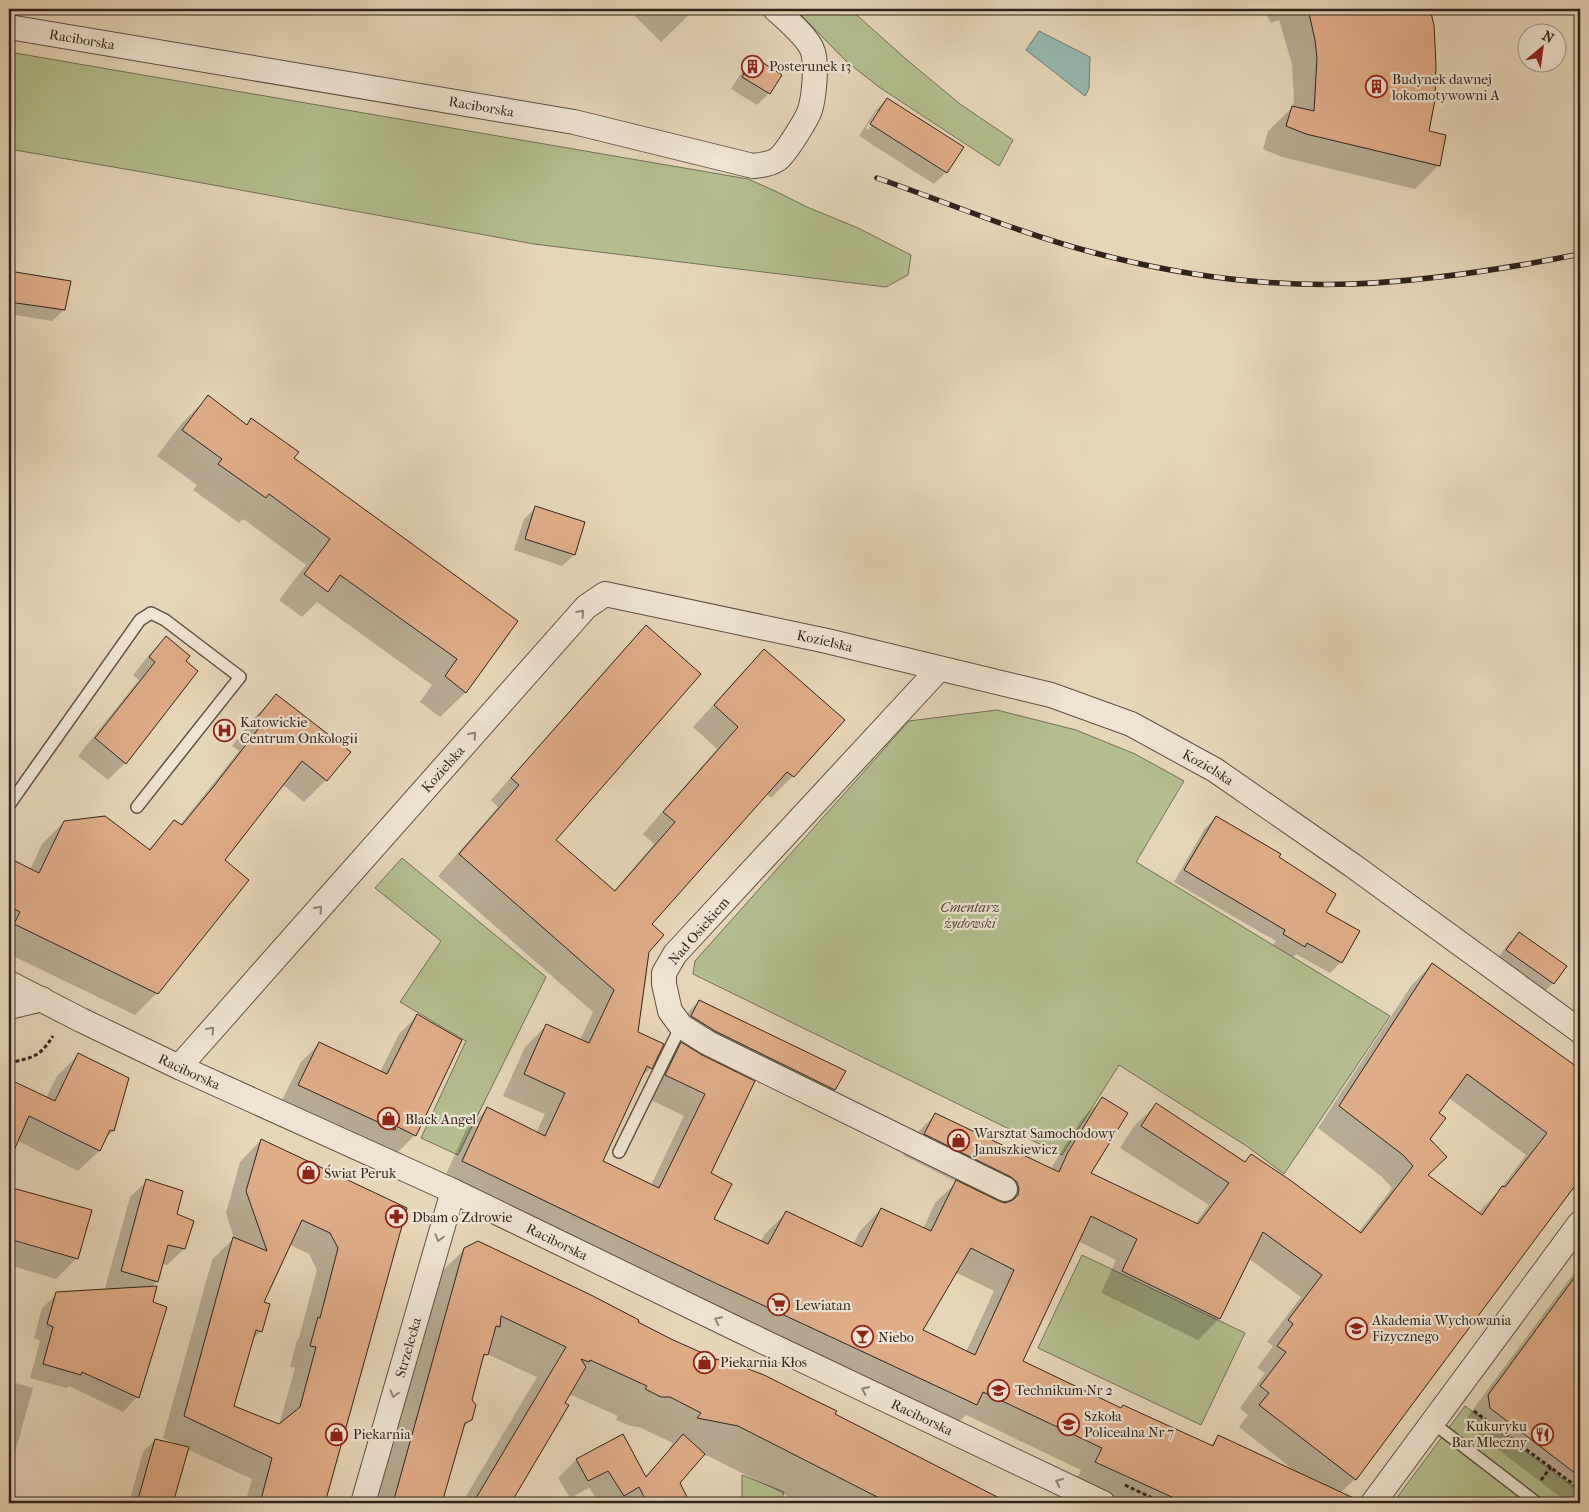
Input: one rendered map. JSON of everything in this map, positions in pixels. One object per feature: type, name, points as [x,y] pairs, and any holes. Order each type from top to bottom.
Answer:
[{"type":"street","name":"Raciborska","points":[[9,27],[574,122],[753,166],[771,163],[780,158],[786,150],[810,111],[815,77],[813,51],[799,32],[775,9]]},
{"type":"street","name":"Kozielska","points":[[179,1067],[586,607],[605,594],[827,641],[1051,695],[1131,724],[1215,770],[1352,864],[1580,1031]]},
{"type":"street","name":"Nad Osiekiem","points":[[940,669],[675,954],[664,973],[664,984],[670,1011],[681,1026],[708,1043],[1005,1189]]},
{"type":"street","name":"Raciborska","points":[[9,983],[179,1067],[453,1192],[1103,1503]]},
{"type":"street","points":[[9,1006],[42,999]]},
{"type":"street","name":"Strzelecka","points":[[363,1503],[453,1192]]},
{"type":"street","points":[[1373,1503],[1580,1223]]},
{"type":"lane","points":[[9,805],[140,620],[151,614],[165,620],[240,677],[137,807]]},
{"type":"lane","points":[[619,1152],[681,1026]]},
{"type":"lane","points":[[1433,1423],[1537,1503]]},
{"type":"path","points":[[9,1063],[32,1058],[44,1050],[53,1036]]},
{"type":"path","points":[[1473,1410],[1580,1489]]},
{"type":"path","points":[[1118,1482],[1163,1503]]},
{"type":"green space","points":[[795,9],[850,9],[960,104],[1013,140],[999,166],[879,87],[846,61]]},
{"type":"green space","points":[[9,52],[748,179],[807,207],[858,228],[911,255],[908,275],[886,287],[534,244],[9,149]]},
{"type":"green space","name":"Cmentarz żydowski","points":[[997,710],[1076,730],[1135,754],[1184,781],[1136,862],[1390,1016],[1284,1174],[1248,1147],[1119,1065],[1062,1155],[693,974],[695,961],[909,721]]},
{"type":"green space","points":[[402,858],[546,977],[458,1155],[421,1138],[466,1041],[400,1002],[441,941],[375,888]]},
{"type":"green space","points":[[1082,1255],[1245,1333],[1201,1425],[1038,1348]]},
{"type":"green space","points":[[1465,1406],[1580,1492],[1580,1503],[1393,1503]]},
{"type":"green space","points":[[742,1475],[784,1492],[780,1503],[742,1503]]},
{"type":"water","points":[[1039,31],[1090,57],[1089,89],[1085,96],[1026,50]]},
{"type":"building","name":"Budynek dawnej lokomotywowni A","points":[[1308,9],[1430,9],[1434,25],[1436,65],[1435,100],[1429,131],[1446,135],[1440,166],[1306,134],[1286,126],[1292,106],[1314,111],[1317,58]]},
{"type":"building","name":"Posterunek 13","points":[[754,57],[782,75],[770,94],[742,77]]},
{"type":"building","points":[[887,98],[964,147],[947,173],[870,124]]},
{"type":"building","points":[[9,271],[71,281],[65,310],[9,302]]},
{"type":"building","points":[[208,395],[247,425],[251,418],[299,452],[294,458],[518,621],[466,693],[445,676],[457,659],[340,575],[328,592],[304,574],[330,539],[269,494],[266,498],[218,464],[222,459],[182,430]]},
{"type":"building","points":[[535,506],[585,522],[575,555],[525,539]]},
{"type":"building","points":[[646,625],[701,674],[556,840],[615,891],[675,822],[663,812],[738,727],[714,705],[764,649],[845,720],[794,777],[787,772],[652,924],[664,935],[649,952],[638,1032],[664,1044],[652,1069],[647,1066],[603,1161],[659,1188],[705,1094],[665,1075],[681,1042],[702,1055],[755,1081],[711,1173],[732,1184],[714,1219],[768,1244],[786,1211],[862,1247],[881,1208],[931,1231],[956,1180],[999,1201],[1005,1203],[1013,1200],[1018,1195],[1019,1189],[1017,1182],[1011,1177],[924,1134],[935,1113],[1059,1172],[1068,1152],[1102,1097],[1128,1113],[1091,1173],[1198,1224],[1229,1183],[1141,1126],[1156,1103],[1245,1162],[1251,1154],[1290,1180],[1361,1233],[1413,1166],[1403,1155],[1339,1106],[1432,963],[1580,1069],[1580,1179],[1356,1480],[1259,1405],[1269,1393],[1260,1386],[1286,1352],[1277,1346],[1293,1324],[1288,1320],[1322,1275],[1263,1232],[1220,1319],[1122,1271],[1137,1239],[1091,1216],[1023,1361],[1121,1408],[1123,1405],[1213,1446],[1218,1435],[1360,1501],[1360,1503],[1185,1503],[1095,1462],[1102,1448],[983,1392],[977,1405],[713,1282],[462,1161],[487,1107],[545,1136],[565,1093],[524,1074],[546,1024],[589,1043],[614,990],[459,854],[519,785],[511,778]],"holes":[[[1467,1074],[1547,1133],[1505,1187],[1502,1186],[1482,1215],[1428,1175],[1447,1157],[1430,1139],[1446,1118],[1439,1113]],[[971,1248],[1014,1270],[975,1355],[923,1330]]]},
{"type":"building","points":[[166,636],[190,656],[186,661],[198,671],[126,764],[95,738],[155,662],[149,657]]},
{"type":"building","points":[[276,694],[351,752],[327,781],[302,761],[225,860],[249,880],[158,994],[14,924],[20,912],[9,906],[9,858],[39,873],[64,821],[105,816],[150,850],[174,820],[182,825],[214,786],[259,728],[253,723]]},
{"type":"building","points":[[1216,816],[1281,854],[1279,857],[1336,894],[1326,912],[1360,931],[1342,963],[1307,943],[1305,947],[1283,934],[1285,930],[1184,870]]},
{"type":"building","points":[[1519,932],[1567,966],[1554,984],[1506,950]]},
{"type":"building","points":[[699,1000],[846,1071],[835,1090],[715,1031],[691,1016]]},
{"type":"building","points":[[417,1014],[462,1040],[416,1136],[396,1126],[395,1130],[298,1085],[319,1042],[387,1074]]},
{"type":"building","points":[[78,1053],[129,1078],[114,1131],[110,1130],[100,1151],[29,1116],[9,1162],[9,1095],[15,1082],[55,1101]]},
{"type":"building","points":[[261,1139],[407,1208],[325,1503],[260,1503],[272,1458],[184,1416],[233,1237],[267,1251],[246,1191]],"holes":[[[302,1220],[330,1233],[338,1248],[320,1318],[318,1317],[310,1346],[316,1347],[300,1407],[279,1424],[234,1406],[256,1330],[262,1332],[270,1304],[264,1302]]]},
{"type":"building","points":[[146,1179],[183,1191],[177,1214],[194,1221],[185,1249],[168,1245],[158,1282],[121,1271]]},
{"type":"building","points":[[9,1187],[92,1210],[78,1259],[9,1239]]},
{"type":"building","points":[[478,1241],[593,1296],[671,1339],[718,1360],[719,1358],[764,1375],[837,1411],[835,1414],[1009,1503],[889,1503],[738,1426],[697,1418],[701,1413],[670,1397],[661,1397],[645,1389],[647,1386],[590,1360],[589,1362],[581,1359],[586,1367],[565,1403],[569,1405],[511,1503],[473,1503],[566,1347],[501,1316],[500,1327],[496,1326],[488,1355],[484,1354],[472,1400],[476,1405],[472,1420],[465,1423],[442,1503],[393,1503],[464,1248]]},
{"type":"building","points":[[1580,1270],[1580,1477],[1490,1408],[1488,1395]]},
{"type":"building","points":[[157,1286],[153,1302],[167,1307],[139,1398],[82,1372],[81,1375],[43,1364],[53,1327],[47,1324],[56,1292]]},
{"type":"building","points":[[623,1434],[646,1477],[683,1434],[705,1454],[680,1483],[690,1503],[647,1503],[639,1487],[624,1496],[608,1471],[588,1481],[576,1459]]},
{"type":"building","points":[[155,1439],[189,1447],[173,1503],[137,1503]]},
{"type":"railway","points":[[877,178],[1012,228],[1067,245],[1158,268],[1222,278],[1287,284],[1352,284],[1467,274],[1580,254]]},
{"type":"place","name":"Posterunek 13","points":[[753,66]]},
{"type":"place","name":"Budynek dawnej lokomotywowni A","points":[[1376,87]]},
{"type":"place","name":"Katowickie Centrum Onkologii","points":[[224,730]]},
{"type":"place","name":"Black Angel","points":[[389,1119]]},
{"type":"place","name":"Warsztat Samochodowy Januszkiewicz","points":[[958,1141]]},
{"type":"place","name":"Świat Peruk","points":[[308,1173]]},
{"type":"place","name":"Dbam o Zdrowie","points":[[396,1217]]},
{"type":"place","name":"Lewiatan","points":[[779,1305]]},
{"type":"place","name":"Akademia Wychowania Fizycznego","points":[[1356,1328]]},
{"type":"place","name":"Niebo","points":[[862,1337]]},
{"type":"place","name":"Piekarnia Kłos","points":[[704,1362]]},
{"type":"place","name":"Technikum Nr 2","points":[[999,1390]]},
{"type":"place","name":"Szkoła Policealna Nr 7","points":[[1068,1424]]},
{"type":"place","name":"Piekarnia","points":[[337,1434]]},
{"type":"place","name":"Kukuryku Bar Mleczny","points":[[1543,1434]]}]
